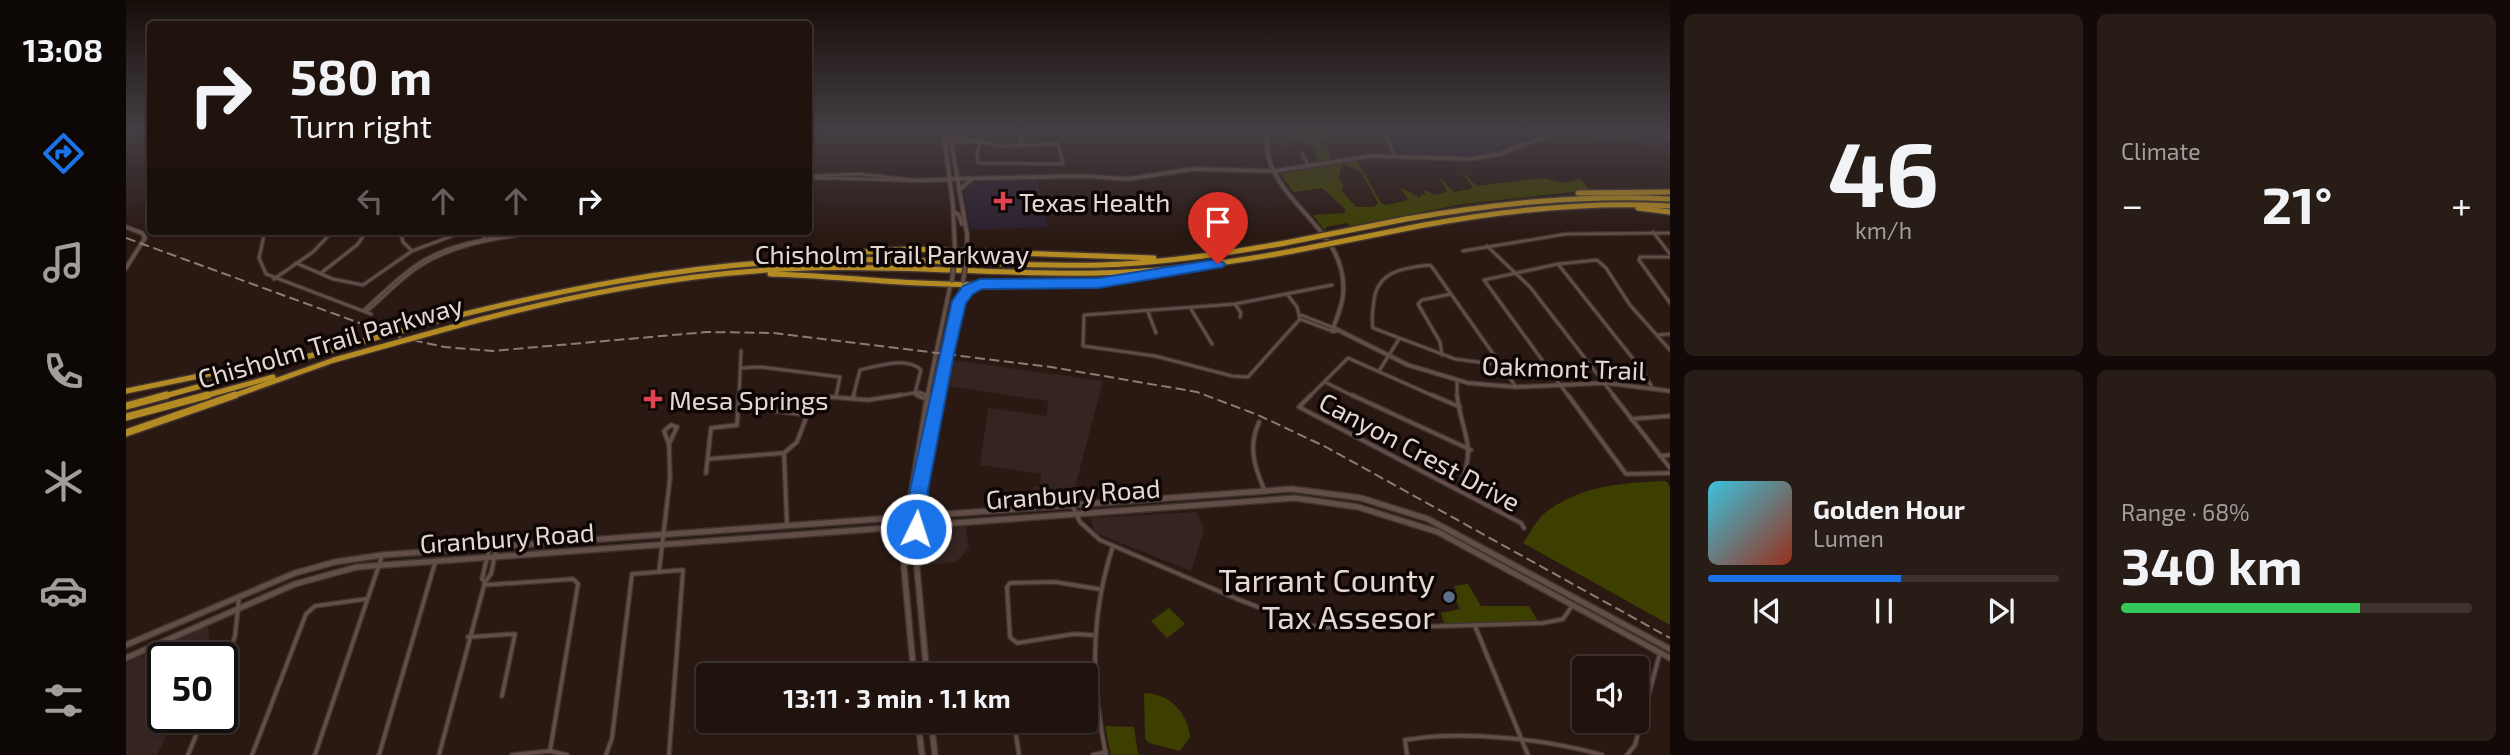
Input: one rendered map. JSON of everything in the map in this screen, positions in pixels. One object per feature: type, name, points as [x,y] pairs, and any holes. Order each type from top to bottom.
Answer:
[{"type":"highway","points":[[1533,199],[1598,191],[1670,192]]},
{"type":"highway","name":"Chisholm Trail Parkway","points":[[126,406],[425,324],[584,285],[728,265],[856,260],[1090,265],[1169,261],[1239,252],[1406,219],[1533,199],[1598,196],[1670,199]]},
{"type":"highway","points":[[1580,204],[1670,212]]},
{"type":"highway","name":"Chisholm Trail Parkway","points":[[126,417],[442,330],[585,294],[650,282],[825,268],[1100,273],[1218,264],[1519,208],[1580,204],[1670,206]]},
{"type":"highway","points":[[728,265],[844,251],[955,251],[1135,258],[1239,252]]},
{"type":"highway","points":[[726,274],[980,284],[1099,283],[1218,264]]},
{"type":"highway","points":[[126,391],[335,349]]},
{"type":"highway","points":[[126,433],[334,360]]},
{"type":"main road","points":[[913,663],[904,568],[906,526],[955,251],[954,212],[947,164]]},
{"type":"main road","points":[[926,663],[915,547],[919,490],[963,283],[967,252],[967,234],[954,164]]},
{"type":"main road","points":[[959,190],[972,179]]},
{"type":"main road","points":[[952,199],[962,213]]},
{"type":"main road","points":[[954,212],[960,215],[967,234]]},
{"type":"main road","points":[[959,301],[970,288],[980,284]]},
{"type":"main road","points":[[946,308],[948,320],[954,323]]},
{"type":"main road","points":[[928,396],[937,397]]},
{"type":"main road","points":[[1264,489],[1267,498]]},
{"type":"main road","name":"Granbury Road","points":[[127,645],[317,566],[382,555],[1264,489],[1315,490],[1360,497],[1395,507],[1460,534],[1670,649]]},
{"type":"main road","points":[[1163,497],[1166,506]]},
{"type":"main road","points":[[1360,497],[1361,506]]},
{"type":"main road","name":"Granbury Road","points":[[127,658],[239,607],[330,573],[379,565],[435,563],[1267,498],[1322,499],[1361,506],[1406,520],[1458,541],[1670,658]]},
{"type":"main road","points":[[993,510],[993,519]]},
{"type":"main road","points":[[787,525],[787,536]]},
{"type":"main road","points":[[1458,541],[1460,534]]},
{"type":"main road","points":[[909,620],[921,619]]},
{"type":"main road","points":[[127,645],[127,658]]},
{"type":"main road","points":[[919,733],[922,755]]},
{"type":"main road","points":[[932,733],[935,755]]},
{"type":"main road","points":[[920,743],[933,742]]},
{"type":"street","points":[[981,164],[1044,164]]},
{"type":"street","points":[[1272,164],[1274,171],[1335,250],[1343,268],[1344,296],[1333,329]]},
{"type":"street","points":[[812,177],[847,176],[908,181],[1083,176],[1128,178],[1193,169],[1274,171],[1322,164]]},
{"type":"street","points":[[126,227],[144,235],[143,244],[126,268]]},
{"type":"street","points":[[1653,232],[1670,256]]},
{"type":"street","points":[[1463,251],[1561,234],[1670,233]]},
{"type":"street","points":[[264,235],[258,261],[262,270],[274,279],[367,312],[421,262],[448,250],[512,235]]},
{"type":"street","points":[[274,279],[322,244],[330,235]]},
{"type":"street","points":[[320,274],[356,245],[364,235]]},
{"type":"street","points":[[401,235],[412,251]]},
{"type":"street","points":[[296,263],[320,274],[363,285],[412,251],[454,235]]},
{"type":"street","points":[[484,235],[484,241]]},
{"type":"street","points":[[484,241],[521,235]]},
{"type":"street","points":[[1487,246],[1516,272],[1606,383],[1670,471],[1626,474],[1484,280],[1516,272],[1558,264],[1597,260],[1670,350]]},
{"type":"street","points":[[1670,256],[1642,257],[1639,260],[1670,303]]},
{"type":"street","points":[[1558,264],[1569,275],[1588,306],[1642,370],[1651,387]]},
{"type":"street","points":[[1501,365],[1470,363],[1442,355],[1371,326],[1373,293],[1377,282],[1388,274],[1430,265],[1501,365],[1516,387]]},
{"type":"street","points":[[1287,294],[1300,317],[1251,374],[1244,377],[1156,356],[1083,346],[1084,315],[1235,304],[1332,285]]},
{"type":"street","points":[[1442,355],[1440,342],[1418,304],[1422,300],[1451,295]]},
{"type":"street","points":[[1235,304],[1241,313],[1240,317]]},
{"type":"street","points":[[1191,309],[1212,344]]},
{"type":"street","points":[[1148,312],[1156,332]]},
{"type":"street","name":"Oakmont Trail","points":[[1300,317],[1340,332],[1423,371],[1457,381],[1516,387],[1606,383],[1670,391]]},
{"type":"street","points":[[1657,335],[1670,334]]},
{"type":"street","points":[[1379,371],[1399,339]]},
{"type":"street","points":[[706,473],[711,428],[737,425],[741,351]]},
{"type":"street","points":[[1460,407],[1349,358],[1325,382],[1471,450]]},
{"type":"street","points":[[853,398],[860,370],[893,363],[917,366],[920,370],[915,394]]},
{"type":"street","points":[[741,368],[761,367],[840,377],[835,396]]},
{"type":"street","points":[[1457,381],[1460,407],[1471,450],[1470,466],[1459,488]]},
{"type":"street","name":"Canyon Crest Drive","points":[[1325,382],[1299,407],[1459,488],[1521,523],[1524,528]]},
{"type":"street","points":[[708,459],[784,453],[797,442],[813,399],[818,396],[868,400],[915,394],[923,398],[928,396]]},
{"type":"street","points":[[738,409],[752,408],[808,415]]},
{"type":"street","points":[[1631,419],[1670,416]]},
{"type":"street","points":[[1259,422],[1253,433],[1251,452],[1253,466],[1264,489]]},
{"type":"street","points":[[659,572],[670,478],[669,444],[665,429],[674,425],[678,430],[669,444]]},
{"type":"street","points":[[784,453],[787,525]]},
{"type":"street","points":[[1660,456],[1670,455]]},
{"type":"street","points":[[1072,504],[1075,513],[1093,536],[1112,546],[1237,600],[1306,625],[1346,629],[1556,621],[1568,613],[1576,597]]},
{"type":"street","points":[[484,583],[482,579],[490,546]]},
{"type":"street","points":[[439,755],[468,636],[484,583],[491,574],[498,546]]},
{"type":"street","points":[[1093,755],[1106,753],[1095,707],[1092,635],[1099,589],[1112,546]]},
{"type":"street","points":[[315,755],[382,555]]},
{"type":"street","points":[[379,755],[435,563]]},
{"type":"street","points":[[606,755],[612,738],[632,574],[683,570],[668,755]]},
{"type":"street","points":[[484,583],[567,579],[577,581],[550,751]]},
{"type":"street","points":[[1092,635],[1074,634],[1017,643],[1010,637],[1007,587],[1010,583],[1033,582],[1076,584],[1099,589]]},
{"type":"street","points":[[235,642],[240,621],[239,597]]},
{"type":"street","points":[[252,755],[306,614],[315,606],[366,599]]},
{"type":"street","points":[[1475,625],[1528,755]]},
{"type":"street","points":[[468,636],[514,634],[516,638],[502,696]]},
{"type":"street","points":[[1626,755],[1635,745],[1660,653]]},
{"type":"street","points":[[188,755],[197,733]]},
{"type":"street","points":[[1016,733],[1019,755]]},
{"type":"street","points":[[1407,755],[1405,740],[1416,738],[1521,738],[1556,742],[1602,755]]},
{"type":"street","points":[[512,755],[550,751],[566,755]]},
{"type":"shaded area","points":[[1340,164],[1344,168],[1341,168],[1339,180],[1344,185],[1341,190],[1356,207],[1374,207],[1378,203],[1361,172],[1345,164],[1359,164],[1381,203],[1386,205],[1408,200],[1400,187],[1420,198],[1421,194],[1426,195],[1426,190],[1434,195],[1447,192],[1439,177],[1454,192],[1471,189],[1472,186],[1460,170],[1477,186],[1543,178],[1564,183],[1580,179],[1590,190],[1463,204],[1350,226],[1347,223],[1326,227],[1325,231],[1313,215],[1345,213],[1345,209],[1322,188],[1294,192],[1280,174]]},
{"type":"shaded area","name":"Texas Health","points":[[1037,179],[1048,227],[970,230],[963,187],[966,184]]},
{"type":"shaded area","points":[[952,360],[1103,381],[1073,495],[1032,497],[1033,486],[1040,487],[1041,474],[980,465],[988,408],[1047,416],[1048,401],[947,386]]},
{"type":"shaded area","points":[[1666,481],[1670,487],[1670,625],[1523,543],[1543,515],[1574,496],[1603,487]]},
{"type":"shaded area","points":[[1197,512],[1204,530],[1191,571],[1096,533],[1090,518]]},
{"type":"shaded area","points":[[965,526],[969,548],[956,562],[924,565],[924,545],[933,533],[946,527]]},
{"type":"shaded area","points":[[1468,584],[1481,606],[1529,606],[1539,623],[1445,626],[1441,613],[1460,609],[1451,591],[1456,591],[1454,586]]},
{"type":"shaded area","points":[[1169,608],[1185,624],[1167,638],[1151,621]]},
{"type":"shaded area","points":[[208,626],[208,642],[173,642]]},
{"type":"shaded area","points":[[147,654],[147,733],[167,733],[157,755],[126,755],[126,663]]},
{"type":"shaded area","points":[[1144,693],[1169,701],[1181,713],[1190,737],[1180,751],[1149,743],[1145,739]]},
{"type":"shaded area","points":[[1105,726],[1134,727],[1138,754],[1142,755],[1111,755]]},
{"type":"railway","points":[[126,238],[398,337],[445,347],[492,351],[707,332],[774,333],[1051,367],[1197,392],[1258,415],[1326,447],[1670,638]]},
{"type":"place","name":"Texas Health","points":[[1003,201]]},
{"type":"place","name":"Mesa Springs","points":[[653,399]]},
{"type":"place","name":"Tarrant County Tax Assesor","points":[[1449,597]]},
{"type":"route","points":[[916,529],[919,490],[946,354],[959,301],[968,290],[980,284],[1099,283],[1218,264]]}]
